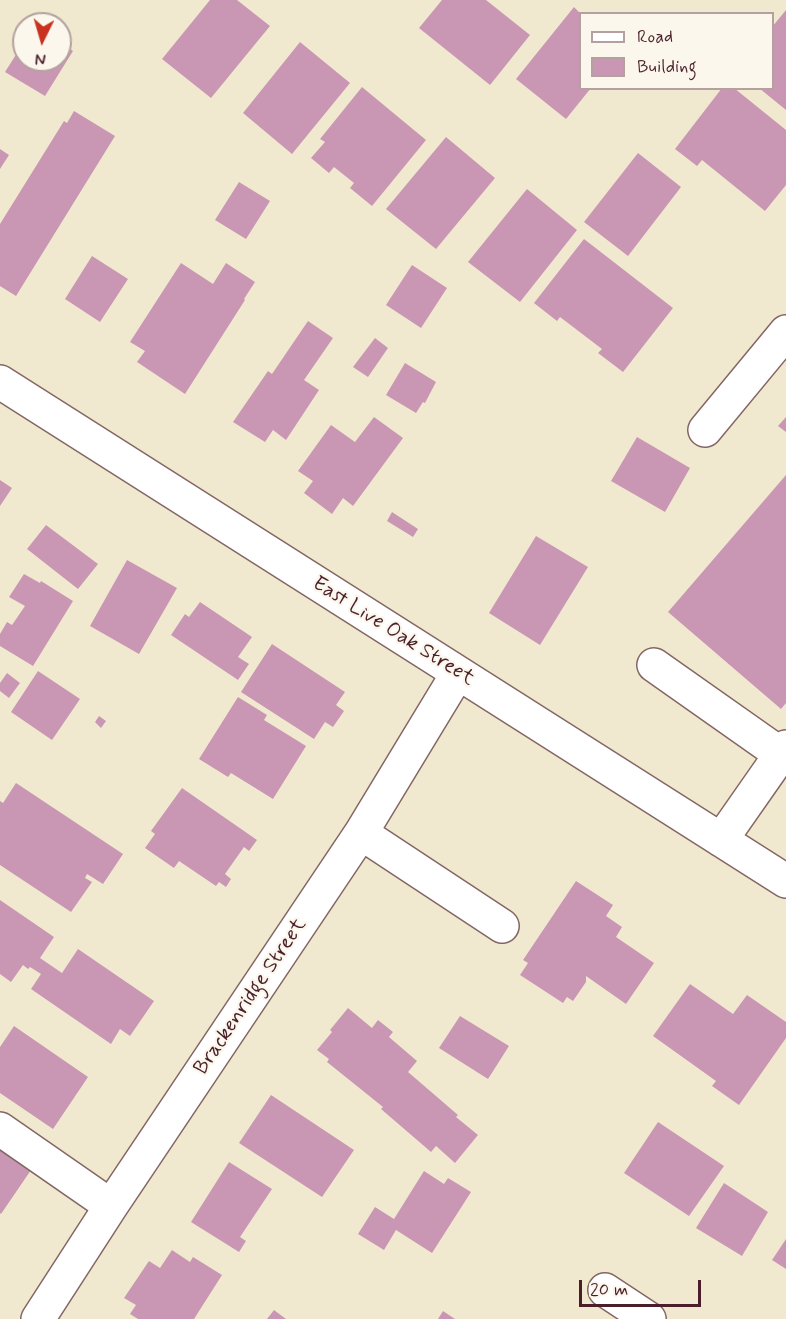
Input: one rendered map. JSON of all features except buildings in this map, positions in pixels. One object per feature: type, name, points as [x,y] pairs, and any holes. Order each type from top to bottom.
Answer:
[{"type":"street","points":[[705,430],[786,332]]},
{"type":"street","name":"East Live Oak Street","points":[[0,382],[786,881]]},
{"type":"street","points":[[654,665],[784,753],[721,840]]},
{"type":"street","name":"Brackenridge Street","points":[[38,1319],[361,832],[458,673]]},
{"type":"street","points":[[361,832],[502,926]]},
{"type":"street","points":[[0,1129],[111,1206]]},
{"type":"street","points":[[605,1290],[649,1319]]}]
